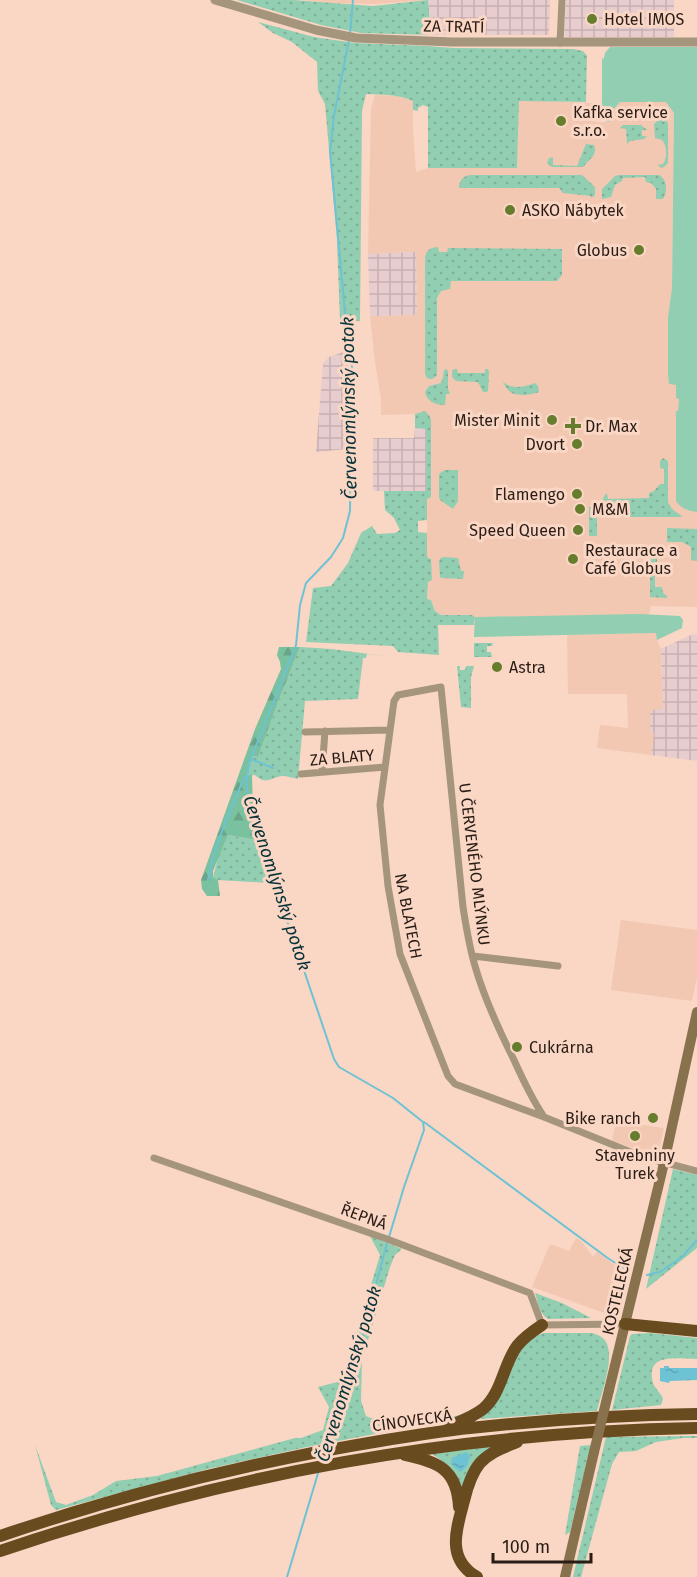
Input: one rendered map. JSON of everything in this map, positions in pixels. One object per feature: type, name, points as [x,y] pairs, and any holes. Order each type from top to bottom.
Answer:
[{"type":"highway","points":[[625,1324],[697,1330]]},
{"type":"highway","points":[[430,1433],[473,1416],[484,1408],[492,1400],[517,1347],[524,1338],[542,1325]]},
{"type":"highway","name":"CÍNOVECKÁ","points":[[0,1536],[112,1500],[245,1466],[313,1452],[479,1427],[588,1418],[697,1414]]},
{"type":"highway","name":"CÍNOVECKÁ","points":[[1,1551],[165,1501],[310,1467],[469,1443],[611,1431],[697,1428]]},
{"type":"highway","points":[[477,1577],[466,1567],[457,1552],[455,1542],[471,1478],[482,1461],[496,1451],[532,1437]]},
{"type":"highway","points":[[393,1453],[426,1459],[445,1469],[455,1482],[458,1491],[459,1520]]},
{"type":"main road","name":"KOSTELECKÁ","points":[[564,1577],[664,1163],[697,1012]]},
{"type":"street","name":"ZA TRATÍ","points":[[215,0],[316,30],[356,38],[452,42],[697,42]]},
{"type":"street","points":[[560,43],[562,0]]},
{"type":"street","name":"NA BLATECH","points":[[441,687],[398,695],[395,698],[387,742],[380,806],[388,886],[400,954],[444,1067],[455,1084],[544,1118]]},
{"type":"street","name":"U ČERVENÉHO MLÝNKU","points":[[441,687],[463,907],[473,956],[485,995],[535,1104],[544,1118]]},
{"type":"street","points":[[305,732],[390,730]]},
{"type":"street","points":[[322,772],[325,731]]},
{"type":"street","name":"ZA BLATY","points":[[301,774],[385,767]]},
{"type":"street","points":[[473,956],[558,966]]},
{"type":"street","points":[[544,1118],[643,1157],[697,1171]]},
{"type":"street","name":"ŘEPNÁ","points":[[154,1158],[389,1239],[530,1293],[542,1325]]},
{"type":"street","points":[[542,1325],[625,1324]]},
{"type":"shaded area","points":[[303,0],[429,0],[376,4]]},
{"type":"shaded area","points":[[428,0],[550,0],[549,35],[431,35]]},
{"type":"shaded area","points":[[566,0],[674,0],[674,37],[567,37],[564,35]]},
{"type":"shaded area","points":[[375,95],[399,96],[413,101],[416,172],[428,168],[517,168],[519,100],[591,103],[594,104],[596,122],[609,122],[609,110],[613,110],[620,102],[666,102],[674,113],[672,288],[668,317],[668,375],[669,384],[676,385],[676,398],[679,398],[676,412],[676,501],[697,512],[697,607],[651,606],[649,615],[475,617],[472,615],[441,615],[435,611],[431,600],[427,600],[430,557],[427,557],[427,499],[431,420],[425,411],[415,414],[381,415],[370,316],[417,315],[416,252],[368,254],[371,109]]},
{"type":"shaded area","points":[[416,252],[417,315],[370,316],[368,254]]},
{"type":"shaded area","points":[[348,352],[347,449],[316,452],[323,363],[329,357]]},
{"type":"shaded area","points":[[415,428],[426,429],[426,491],[373,491],[373,438],[414,438]]},
{"type":"shaded area","points":[[656,633],[661,649],[663,709],[654,732],[651,755],[597,748],[600,725],[628,728],[627,694],[568,694],[567,635]]},
{"type":"shaded area","points":[[697,634],[697,761],[651,755],[654,733],[650,732],[650,712],[663,709],[661,649]]},
{"type":"shaded area","points":[[621,920],[697,930],[697,977],[692,1001],[611,990]]},
{"type":"shaded area","points":[[616,1121],[664,1128],[658,1154],[612,1141]]},
{"type":"shaded area","points":[[576,1238],[593,1257],[597,1252],[619,1268],[614,1284],[622,1294],[615,1307],[604,1313],[532,1287],[550,1244],[569,1251]]},
{"type":"green space","points":[[237,0],[293,0],[373,6],[428,0],[431,35],[361,33],[321,25]]},
{"type":"green space","points":[[258,22],[314,37],[355,43],[583,51],[587,56],[586,102],[519,101],[517,168],[428,168],[428,107],[423,105],[418,108],[418,111],[413,110],[413,101],[402,97],[366,94],[362,111],[360,321],[340,320],[337,240],[325,104],[318,91],[317,62],[292,42],[273,33]]},
{"type":"green space","points":[[610,47],[697,47],[697,512],[685,509],[676,501],[676,411],[678,411],[679,399],[676,398],[676,385],[669,384],[668,375],[668,317],[672,288],[674,113],[666,102],[620,102],[609,111],[609,122],[605,121],[605,111],[602,108],[602,59]]},
{"type":"green space","points":[[660,119],[665,119],[668,123],[668,163],[661,168],[658,165],[665,161],[666,148],[662,140],[655,138],[654,124]]},
{"type":"green space","points":[[623,125],[641,125],[647,130],[642,130],[642,136],[647,136],[627,144],[626,129],[620,128]]},
{"type":"green space","points":[[586,144],[594,145],[595,152],[583,167],[552,167],[547,163],[549,158],[553,157],[553,165],[577,166]]},
{"type":"green space","points":[[470,175],[582,175],[595,187],[595,195],[591,198],[591,196],[563,193],[559,188],[459,188],[462,179]]},
{"type":"green space","points":[[619,175],[659,175],[665,183],[665,196],[663,199],[656,199],[656,189],[651,183],[646,182],[645,177],[623,178],[615,185],[611,197],[602,199],[602,189]]},
{"type":"green space","points":[[438,247],[439,252],[447,252],[448,248],[562,249],[562,275],[557,281],[451,281],[450,289],[441,291],[437,298],[437,375],[430,379],[425,374],[425,257],[429,249]]},
{"type":"green space","points":[[446,369],[450,394],[446,394],[445,405],[430,401],[425,392],[429,386],[441,383]]},
{"type":"green space","points":[[455,369],[458,373],[485,373],[485,369],[488,369],[488,391],[483,392],[477,382],[456,381],[452,377],[452,371]]},
{"type":"green space","points":[[503,382],[515,387],[535,383],[539,392],[528,395],[515,394],[509,391]]},
{"type":"green space","points":[[425,411],[431,420],[431,496],[427,499],[427,520],[418,521],[418,532],[427,533],[427,557],[431,559],[432,580],[428,582],[427,599],[431,600],[435,611],[441,615],[472,615],[475,617],[474,625],[438,625],[439,655],[398,652],[393,646],[306,642],[313,588],[331,586],[348,563],[361,533],[372,526],[377,534],[395,533],[400,530],[394,518],[385,510],[384,491],[426,491],[426,429],[415,428],[415,414]]},
{"type":"green space","points":[[663,458],[668,461],[668,502],[672,509],[683,517],[609,517],[606,515],[602,502],[607,493],[608,499],[649,498],[649,493],[660,484],[664,484],[664,469],[660,468],[660,461]]},
{"type":"green space","points":[[445,470],[458,470],[458,501],[453,509],[439,497],[439,475]]},
{"type":"green space","points":[[589,507],[597,507],[597,536],[589,536]]},
{"type":"green space","points":[[667,528],[697,529],[697,561],[691,560],[691,547],[682,542],[667,542]]},
{"type":"green space","points":[[444,557],[458,558],[461,571],[464,571],[463,579],[440,577],[439,561]]},
{"type":"green space","points":[[657,557],[655,587],[662,587],[667,598],[650,597],[650,563],[652,558]]},
{"type":"green space","points":[[639,614],[680,616],[683,620],[682,628],[657,640],[656,633],[474,637],[475,617]]},
{"type":"green space","points":[[474,643],[493,643],[492,646],[487,646],[487,652],[491,652],[492,657],[474,657]]},
{"type":"green space","points":[[279,647],[300,647],[258,757],[252,756],[246,776],[252,775],[253,813],[263,841],[228,835],[213,871],[213,877],[218,880],[220,896],[207,896],[202,889],[201,880],[255,729],[281,669],[277,655]]},
{"type":"green space","points":[[300,647],[331,649],[385,656],[367,654],[366,658],[363,658],[358,699],[305,701],[298,779],[283,776],[263,780],[255,775],[246,776],[252,756],[258,757]]},
{"type":"green space","points":[[457,666],[460,666],[460,670],[465,670],[466,666],[474,666],[471,677],[471,708],[461,707]]},
{"type":"green space","points":[[228,835],[263,841],[278,885],[218,880],[213,877]]},
{"type":"green space","points":[[673,1169],[697,1175],[697,1248],[646,1289]]},
{"type":"green space","points":[[370,1236],[402,1249],[395,1255],[390,1267],[362,1360],[361,1401],[366,1416],[399,1422],[461,1415],[458,1418],[208,1469],[56,1510],[51,1505],[35,1445],[56,1502],[66,1505],[93,1495],[116,1481],[157,1476],[301,1438],[323,1430],[329,1407],[318,1387],[341,1381],[380,1255]]},
{"type":"green space","points":[[535,1293],[562,1303],[591,1318],[548,1319],[541,1311]]},
{"type":"green space","points":[[544,1333],[592,1333],[606,1342],[609,1351],[608,1368],[597,1411],[480,1419],[496,1403],[520,1348],[532,1337]]},
{"type":"green space","points":[[650,1333],[697,1338],[697,1359],[665,1359],[654,1366],[653,1383],[663,1399],[661,1405],[612,1410],[630,1336]]},
{"type":"green space","points":[[697,1436],[697,1438],[656,1442],[636,1451],[619,1452],[612,1464],[581,1577],[573,1577],[606,1437]]},
{"type":"green space","points":[[591,1445],[570,1532],[565,1535],[580,1446]]},
{"type":"green space","points":[[494,1446],[463,1488],[450,1468],[432,1454]]},
{"type":"water","points":[[664,1366],[697,1368],[697,1380],[670,1381],[669,1383],[660,1381],[660,1368]]},
{"type":"water","points":[[466,1452],[470,1456],[467,1466],[461,1472],[451,1463],[452,1458]]},
{"type":"waterway","name":"Červenomlýnský potok","points":[[350,34],[353,0]]},
{"type":"waterway","name":"Červenomlýnský potok","points":[[327,1445],[345,1385],[359,1349],[404,1187],[424,1130],[423,1122],[393,1098],[339,1067],[334,1059],[249,808],[247,791],[249,764],[296,645],[300,605],[306,583],[331,557],[343,538],[350,511],[352,349],[345,312],[330,151],[334,116],[349,40]]},
{"type":"waterway","points":[[251,759],[273,768]]},
{"type":"waterway","points":[[208,880],[218,842],[246,776]]},
{"type":"waterway","points":[[424,1122],[627,1270]]},
{"type":"waterway","points":[[647,1275],[660,1272],[682,1257],[697,1240]]},
{"type":"waterway","name":"Červenomlýnský potok","points":[[287,1577],[319,1470]]},
{"type":"place","name":"Hotel IMOS","points":[[592,19]]},
{"type":"place","name":"Kafka service s.r.o.","points":[[561,121]]},
{"type":"place","name":"ASKO Nábytek","points":[[510,210]]},
{"type":"place","name":"Globus","points":[[639,250]]},
{"type":"place","name":"Mister Minit","points":[[552,420]]},
{"type":"place","name":"Dr. Max","points":[[573,426]]},
{"type":"place","name":"Dvort","points":[[577,444]]},
{"type":"place","name":"Flamengo","points":[[577,494]]},
{"type":"place","name":"M&M","points":[[580,509]]},
{"type":"place","name":"Speed Queen","points":[[578,530]]},
{"type":"place","name":"Restaurace a Café Globus","points":[[573,559]]},
{"type":"place","name":"Astra","points":[[497,667]]},
{"type":"place","name":"Cukrárna","points":[[517,1047]]},
{"type":"place","name":"Bike ranch","points":[[653,1118]]},
{"type":"place","name":"Stavebniny Turek","points":[[635,1136]]}]
